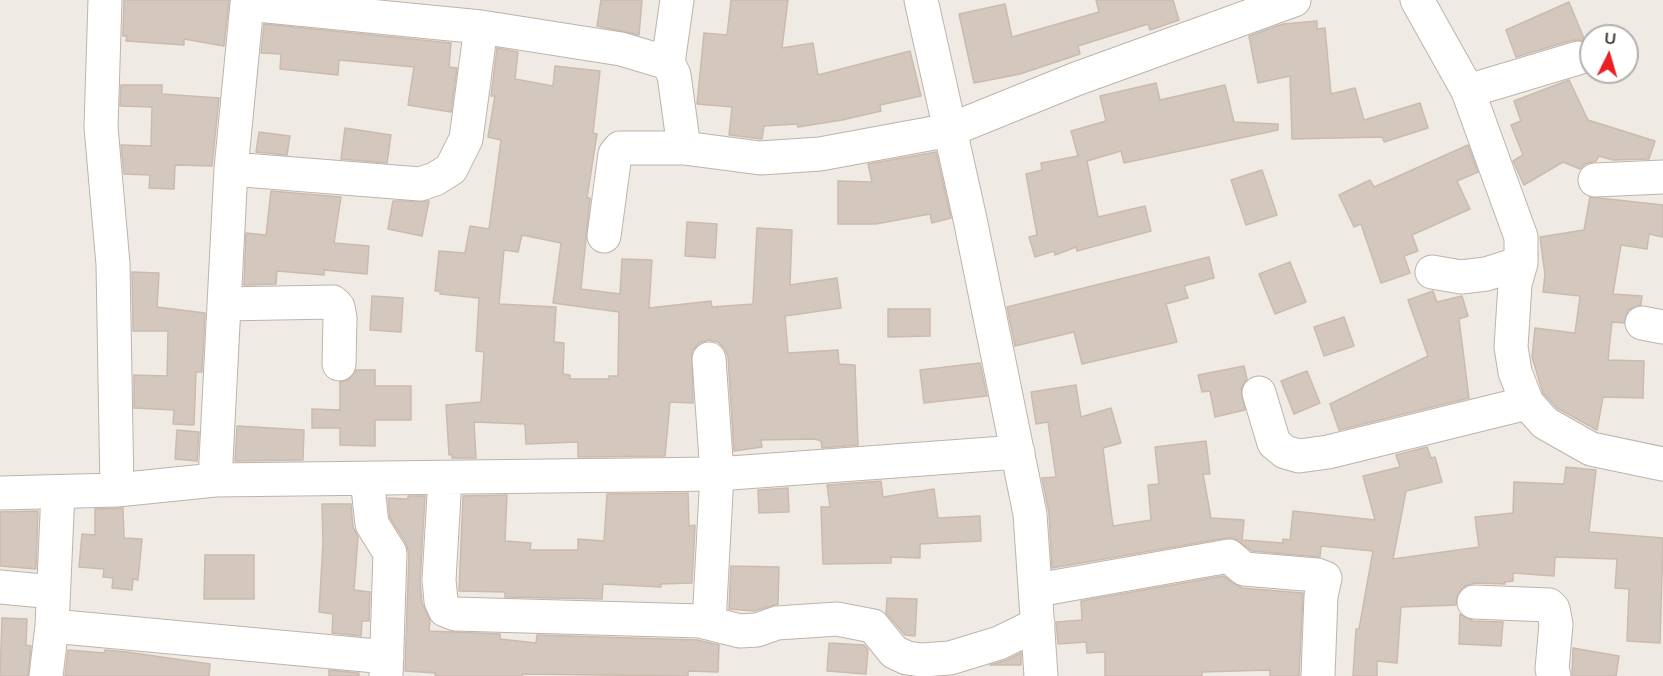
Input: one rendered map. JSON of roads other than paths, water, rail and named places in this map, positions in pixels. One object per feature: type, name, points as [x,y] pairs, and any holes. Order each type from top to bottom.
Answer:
[{"type":"street","points":[[105,0],[101,127],[113,264],[117,490]]},
{"type":"street","points":[[677,0],[668,63],[675,75],[684,148]]},
{"type":"street","points":[[921,0],[1030,514],[1037,590],[1041,676]]},
{"type":"street","points":[[604,236],[615,154],[620,148],[684,148],[760,158],[820,154],[950,130],[1076,79],[1294,0]]},
{"type":"street","points":[[1417,0],[1468,91],[1521,237],[1521,263],[1515,284],[1511,347],[1515,372],[1527,403],[1545,423],[1591,448],[1663,464]]},
{"type":"street","points":[[215,480],[231,169],[247,4],[305,5],[481,27],[621,49],[668,63]]},
{"type":"street","points":[[231,169],[420,184],[435,179],[451,169],[466,140],[481,27]]},
{"type":"street","points":[[1468,91],[1578,58]]},
{"type":"street","points":[[1595,180],[1663,177]]},
{"type":"street","points":[[1432,272],[1461,278],[1486,274],[1521,263]]},
{"type":"street","points":[[224,304],[333,302],[338,306],[340,318],[339,364]]},
{"type":"street","points":[[709,359],[717,474],[709,623]]},
{"type":"street","points":[[1259,393],[1274,443],[1285,452],[1299,456],[1328,452],[1527,403]]},
{"type":"street","points":[[0,493],[117,490],[215,480],[717,474],[1018,452]]},
{"type":"street","points":[[445,478],[439,580],[441,601],[445,610],[456,614],[709,623],[740,632],[757,630],[777,623],[837,619],[873,626],[894,652],[908,658],[922,660],[960,655],[999,643],[1038,624]]},
{"type":"street","points":[[52,626],[387,667],[390,553],[372,524],[367,479]]},
{"type":"street","points":[[46,676],[52,626],[58,492]]},
{"type":"street","points":[[1037,590],[1228,556],[1244,569],[1317,575],[1325,578],[1321,596],[1318,676]]},
{"type":"street","points":[[0,587],[53,592]]},
{"type":"street","points":[[1474,602],[1549,605],[1553,609],[1556,624],[1552,669],[1554,676]]}]
